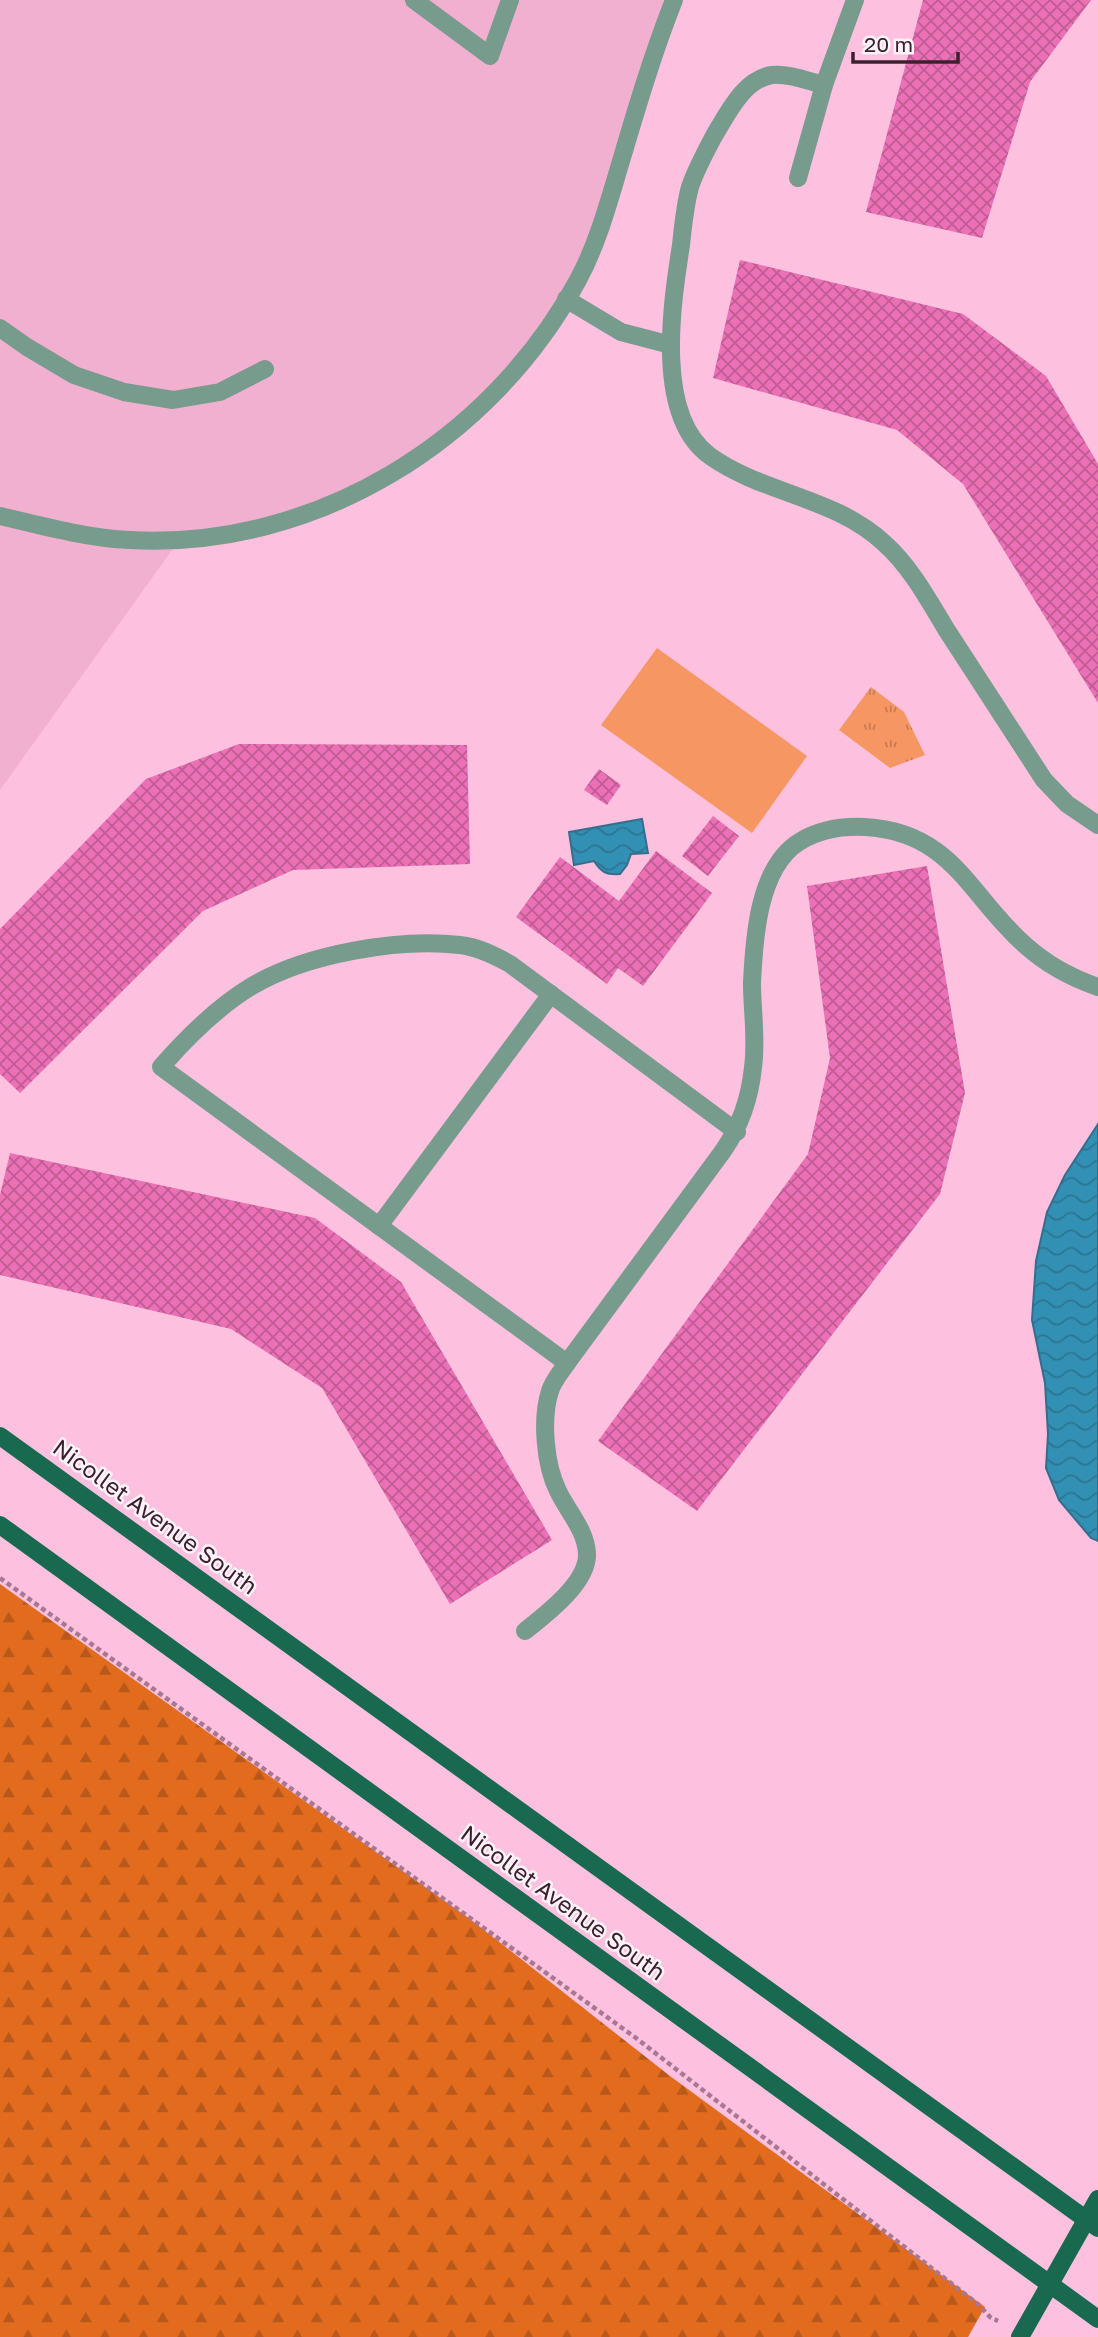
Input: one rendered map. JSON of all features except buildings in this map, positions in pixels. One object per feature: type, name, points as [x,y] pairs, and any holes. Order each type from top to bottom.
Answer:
[{"type":"main road","name":"Nicollet Avenue South","points":[[0,1436],[1092,2224]]},
{"type":"main road","name":"Nicollet Avenue South","points":[[0,1525],[1098,2319]]},
{"type":"main road","points":[[1020,2337],[1049,2285],[1092,2224],[1098,2199]]},
{"type":"street","points":[[414,0],[490,56],[510,0]]},
{"type":"street","points":[[0,516],[45,527],[130,540],[180,539],[221,534],[313,513],[396,473],[469,417],[513,375],[533,350],[578,279],[598,233],[646,77],[674,0]]},
{"type":"street","points":[[798,178],[824,85],[855,0]]},
{"type":"street","points":[[824,85],[786,76],[772,75],[757,80],[743,91],[707,149],[690,187],[675,284],[671,345],[678,407],[694,442],[708,455],[724,465],[845,515],[884,543],[912,575],[1044,780],[1067,804],[1098,825]]},
{"type":"street","points":[[566,299],[621,332],[671,345]]},
{"type":"street","points":[[0,328],[75,375],[124,392],[173,400],[220,392],[265,369]]},
{"type":"street","points":[[525,1630],[556,1607],[579,1579],[588,1556],[582,1532],[557,1489],[544,1424],[550,1389],[737,1132],[754,1066],[752,982],[761,904],[778,861],[791,847],[808,836],[858,827],[883,828],[928,845],[961,871],[1023,944],[1064,972],[1098,987]]},
{"type":"street","points":[[567,1363],[161,1068],[204,1021],[237,995],[294,966],[340,954],[397,946],[429,943],[462,946],[489,953],[510,964],[737,1132]]},
{"type":"street","points":[[379,1226],[551,993]]},
{"type":"path","points":[[0,1578],[636,2038],[990,2316]]},
{"type":"shaded area","points":[[0,0],[674,0],[578,279],[469,417],[313,513],[180,539],[0,790]]},
{"type":"green space","points":[[657,648],[807,756],[752,833],[601,725]]},
{"type":"green space","points":[[871,687],[904,712],[925,755],[890,768],[839,730]]},
{"type":"green space","points":[[0,1584],[470,1919],[670,2076],[985,2307],[968,2337],[0,2337]]},
{"type":"water","points":[[642,819],[648,853],[631,854],[620,874],[604,872],[594,861],[574,865],[569,832]]},
{"type":"water","points":[[1098,1124],[1098,1541],[1091,1538],[1059,1500],[1046,1468],[1048,1434],[1045,1383],[1032,1320],[1036,1261],[1047,1212],[1065,1175]]}]
